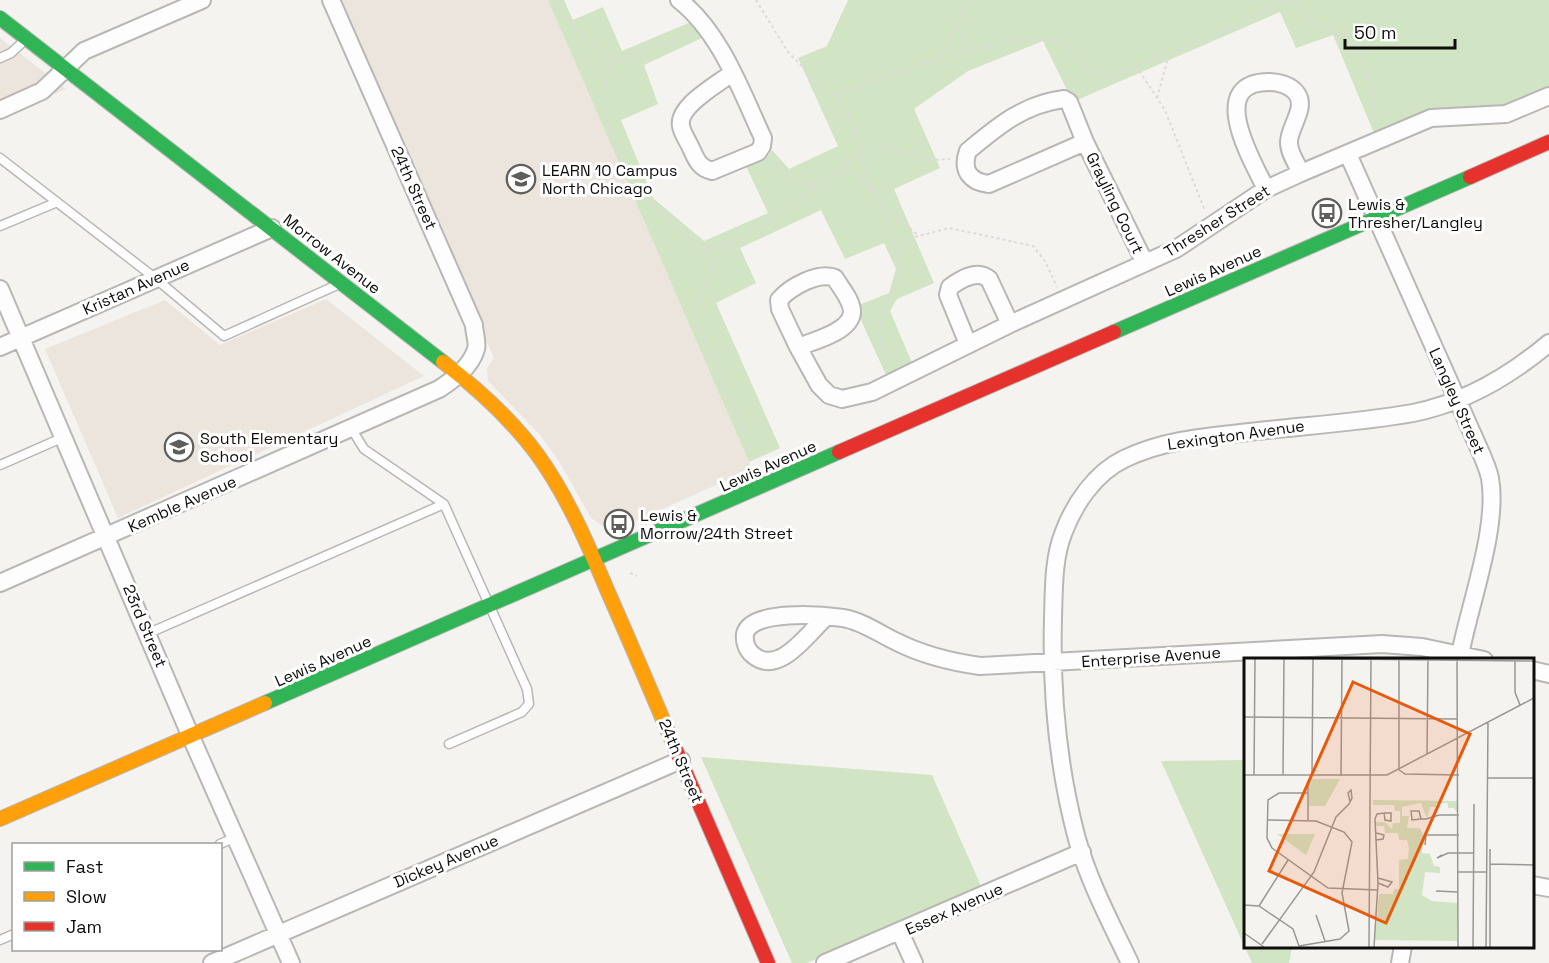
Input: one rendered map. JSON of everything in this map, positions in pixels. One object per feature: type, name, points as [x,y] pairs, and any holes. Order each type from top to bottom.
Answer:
[{"type":"main road","name":"Morrow Avenue","points":[[0,18],[342,282],[459,375],[515,425],[556,478],[594,560]]},
{"type":"main road","name":"Lewis Avenue","points":[[0,819],[492,606],[1549,142]]},
{"type":"main road","name":"24th Street","points":[[594,560],[681,760],[764,962]]},
{"type":"street","points":[[0,110],[42,91],[84,51],[202,0]]},
{"type":"street","name":"24th Street","points":[[331,0],[474,325],[476,348],[459,375]]},
{"type":"street","points":[[679,0],[716,41],[732,73],[763,138],[758,152],[712,171],[705,170],[698,164],[681,126],[684,110],[732,73]]},
{"type":"street","points":[[1266,189],[1238,130],[1235,106],[1243,91],[1251,85],[1258,82],[1280,82],[1297,93],[1300,102],[1288,141],[1301,173]]},
{"type":"street","name":"Thresher Street","points":[[798,347],[819,385],[830,395],[842,399],[858,396],[1176,249],[1266,189],[1301,173],[1431,118],[1506,114],[1549,96]]},
{"type":"street","name":"Grayling Court","points":[[1085,142],[989,184],[976,183],[970,177],[966,159],[968,151],[1000,124],[1022,111],[1048,101],[1064,99],[1069,102],[1085,142],[1145,263]]},
{"type":"street","name":"Langley Street","points":[[1348,154],[1457,398],[1490,478],[1491,505],[1485,548],[1459,658]]},
{"type":"street","name":"Kristan Avenue","points":[[0,347],[272,228]]},
{"type":"street","points":[[968,344],[948,295],[950,287],[956,283],[976,274],[983,274],[989,279],[1010,324]]},
{"type":"street","points":[[821,275],[835,278],[849,301],[852,312],[849,321],[843,327],[798,347],[780,309],[779,300],[785,293],[821,275]]},
{"type":"street","name":"23rd Street","points":[[0,289],[149,633],[191,737],[291,963]]},
{"type":"street","name":"Lexington Avenue","points":[[1130,963],[1093,884],[1065,789],[1052,663],[1055,567],[1062,535],[1077,504],[1090,487],[1122,459],[1157,445],[1194,438],[1415,412],[1457,398],[1503,378],[1549,343]]},
{"type":"street","name":"Kemble Avenue","points":[[0,583],[439,389],[459,375]]},
{"type":"street","name":"Enterprise Avenue","points":[[825,618],[844,618],[862,624],[909,647],[960,663],[980,666],[1310,646],[1382,644],[1422,647],[1459,658]]},
{"type":"street","points":[[1534,670],[1549,674]]},
{"type":"street","name":"Dickey Avenue","points":[[212,963],[681,760]]},
{"type":"street","name":"Essex Avenue","points":[[825,963],[1082,852]]},
{"type":"street","points":[[1534,885],[1549,888]]},
{"type":"street","points":[[900,932],[914,963]]},
{"type":"street","points":[[1400,963],[1403,948]]},
{"type":"lane","points":[[0,58],[11,53],[26,38]]},
{"type":"lane","points":[[0,158],[55,203],[155,278],[224,336],[342,282]]},
{"type":"lane","points":[[0,226],[55,203]]},
{"type":"lane","points":[[351,428],[364,449],[444,504],[492,606],[527,689],[529,704],[522,712],[448,744]]},
{"type":"lane","points":[[0,465],[64,437]]},
{"type":"lane","points":[[149,633],[444,504]]},
{"type":"lane","points":[[222,843],[237,837]]},
{"type":"path","points":[[556,0],[563,15],[612,62]]},
{"type":"path","points":[[756,0],[788,52],[814,79],[834,95],[849,118],[861,151],[867,181],[874,192],[881,202],[919,237]]},
{"type":"path","points":[[938,60],[956,27],[963,0]]},
{"type":"path","points":[[834,95],[891,73],[973,50],[1038,39],[1057,41],[1094,75],[1107,76],[1169,54],[1291,0],[1303,8],[1316,27],[1344,36],[1357,49],[1372,87],[1375,121],[1382,139]]},
{"type":"path","points":[[702,25],[686,38],[651,46],[612,62],[604,87],[603,104],[611,137],[629,179],[680,232],[704,246],[733,242]]},
{"type":"path","points":[[956,27],[973,50]]},
{"type":"path","points":[[1157,98],[1169,54]]},
{"type":"path","points":[[1136,66],[1157,98],[1192,174],[1210,225]]},
{"type":"path","points":[[762,146],[792,180],[813,186],[822,184]]},
{"type":"path","points":[[746,437],[696,322],[694,311],[701,291],[712,271],[733,242],[822,184],[861,151],[878,147],[936,160],[966,159]]},
{"type":"path","points":[[839,170],[854,175],[874,192]]},
{"type":"path","points":[[881,202],[898,256],[898,276],[882,315],[879,332],[893,381]]},
{"type":"path","points":[[898,256],[919,237],[950,228],[1033,246],[1045,261],[1063,300]]},
{"type":"path","points":[[704,246],[712,271]]},
{"type":"path","points":[[630,573],[637,576]]},
{"type":"shaded area","name":"LEARN 10 Campus North Chicago","points":[[337,0],[548,0],[752,469],[622,527],[604,527],[591,518],[560,463],[540,435],[488,381],[487,368],[494,358]]},
{"type":"shaded area","points":[[0,38],[66,89],[0,118]]},
{"type":"shaded area","name":"South Elementary School","points":[[326,299],[424,376],[118,518],[45,349],[165,300],[220,345]]},
{"type":"green space","points":[[548,0],[564,0],[573,20],[603,7],[622,51],[691,22],[704,37],[644,65],[658,104],[621,120],[653,198],[704,241],[768,213],[746,166],[767,157],[772,150],[789,169],[838,146],[798,58],[827,46],[848,0],[1549,0],[1549,88],[1500,107],[1424,111],[1374,133],[1333,35],[1296,48],[1280,12],[1077,100],[1068,92],[1043,41],[968,71],[914,109],[940,168],[894,189],[934,283],[897,299],[890,311],[913,365],[887,377],[859,316],[859,305],[889,293],[896,269],[884,243],[845,259],[821,210],[740,248],[756,283],[716,303],[780,448],[749,462]]},
{"type":"green space","points":[[701,757],[932,775],[981,886],[807,963],[792,963]]},
{"type":"green space","points":[[1244,760],[1244,945],[1161,761]]},
{"type":"green space","points":[[1245,948],[1292,948],[1289,963],[1252,963]]},
{"type":"traffic: fast","points":[[0,18],[443,362]]},
{"type":"traffic: fast","points":[[1114,332],[1470,177]]},
{"type":"traffic: fast","points":[[265,703],[839,452]]},
{"type":"traffic: slow","points":[[443,362],[505,417],[548,470],[577,522],[593,557],[675,748]]},
{"type":"traffic: slow","points":[[0,819],[265,703]]},
{"type":"traffic: jam","points":[[1470,177],[1549,142]]},
{"type":"traffic: jam","points":[[839,452],[1114,332]]},
{"type":"traffic: jam","points":[[675,748],[768,963]]},
{"type":"place","name":"LEARN 10 Campus North Chicago","points":[[521,179]]},
{"type":"place","name":"Lewis & Thresher/Langley","points":[[1327,213]]},
{"type":"place","name":"South Elementary School","points":[[179,447]]},
{"type":"place","name":"Lewis & Morrow/24th Street","points":[[619,524]]}]
